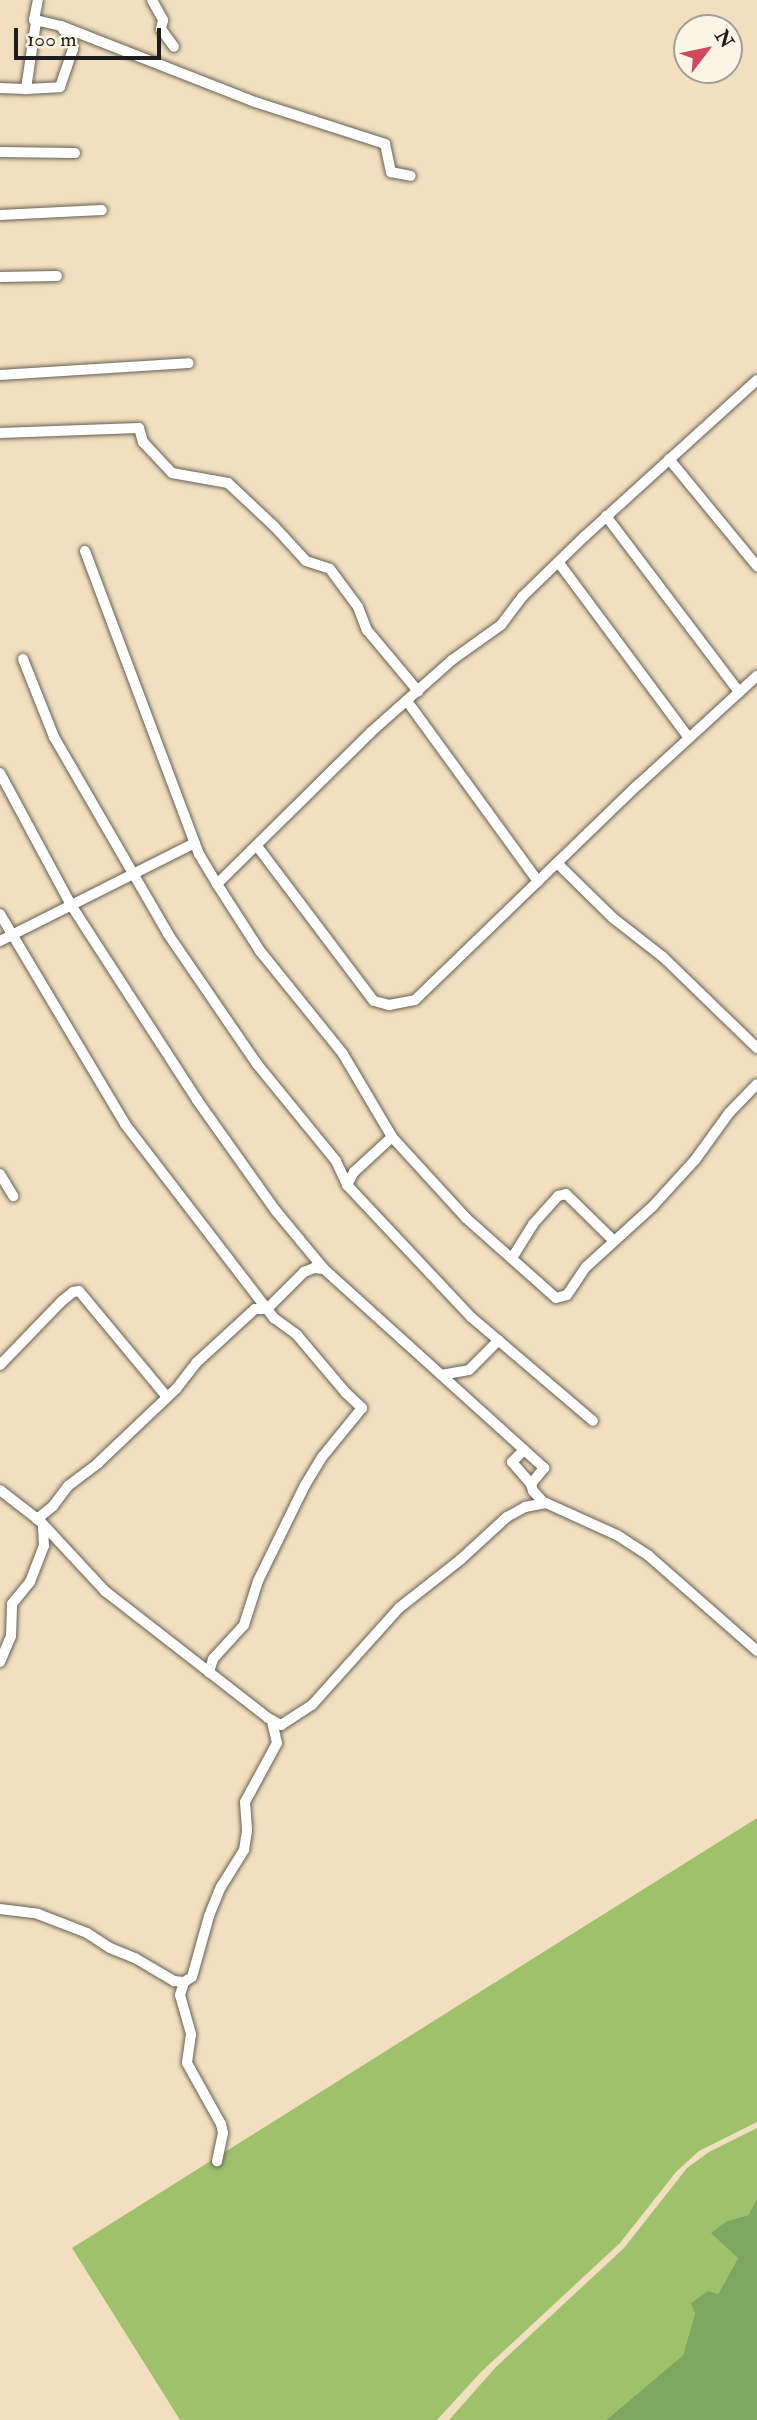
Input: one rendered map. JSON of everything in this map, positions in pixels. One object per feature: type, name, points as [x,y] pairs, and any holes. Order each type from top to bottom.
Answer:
[{"type":"street","points":[[26,89],[38,0]]},
{"type":"street","points":[[152,0],[163,20],[161,29],[174,47]]},
{"type":"street","points":[[36,22],[61,26],[255,102],[385,144],[391,172],[411,176]]},
{"type":"street","points":[[0,88],[60,88],[73,49],[71,38],[61,26]]},
{"type":"street","points":[[0,152],[75,153]]},
{"type":"street","points":[[0,215],[102,210]]},
{"type":"street","points":[[0,277],[57,276]]},
{"type":"street","points":[[0,375],[189,363]]},
{"type":"street","points":[[217,884],[291,809],[407,701],[452,660],[501,625],[523,596],[606,516],[757,380]]},
{"type":"street","points":[[0,433],[139,428],[144,442],[172,473],[228,483],[274,526],[306,561],[330,569],[358,607],[367,630],[418,691]]},
{"type":"street","points":[[669,459],[757,566]]},
{"type":"street","points":[[606,516],[739,692]]},
{"type":"street","points":[[85,551],[195,844],[217,884],[260,951],[343,1054],[392,1138],[466,1218],[556,1298],[567,1295],[586,1267],[669,1189],[729,1114],[757,1084]]},
{"type":"street","points":[[559,563],[689,738]]},
{"type":"street","points":[[23,659],[54,737],[168,934],[257,1064],[336,1161],[347,1185],[471,1317],[593,1421]]},
{"type":"street","points":[[257,845],[374,1001],[389,1005],[415,1000],[757,676]]},
{"type":"street","points":[[407,701],[538,881]]},
{"type":"street","points":[[0,773],[71,905],[197,1100],[276,1211],[324,1269],[544,1468],[531,1484]]},
{"type":"street","points":[[0,941],[195,844]]},
{"type":"street","points":[[557,863],[613,919],[663,957],[757,1048]]},
{"type":"street","points":[[0,914],[125,1124],[258,1297],[261,1309],[298,1335],[362,1408],[322,1457],[305,1485],[258,1581],[244,1625],[213,1659],[209,1672]]},
{"type":"street","points":[[347,1185],[354,1172],[392,1138]]},
{"type":"street","points":[[0,1174],[13,1196]]},
{"type":"street","points":[[512,1258],[533,1224],[558,1196],[566,1194],[614,1241]]},
{"type":"street","points":[[0,1662],[11,1636],[12,1604],[30,1582],[41,1556],[40,1522],[68,1486],[98,1463],[167,1397],[196,1363],[304,1272],[314,1268],[324,1269]]},
{"type":"street","points":[[0,1365],[62,1301],[79,1291],[167,1397]]},
{"type":"street","points":[[441,1375],[469,1370],[499,1340]]},
{"type":"street","points":[[524,1450],[512,1462],[544,1503],[617,1535],[649,1556],[757,1651]]},
{"type":"street","points":[[0,1490],[40,1522],[105,1591],[272,1721],[286,1725],[312,1705],[399,1608],[460,1560],[507,1517],[524,1507],[544,1503]]},
{"type":"street","points":[[0,1909],[54,1919],[87,1933],[174,1981],[184,1982],[192,1977],[209,1916],[221,1887],[244,1850],[247,1830],[245,1802],[277,1743],[272,1721]]},
{"type":"street","points":[[184,1982],[180,1995],[191,2034],[187,2063],[221,2124],[217,2161]]},
{"type":"green space","points":[[757,1818],[757,2122],[699,2151],[676,2172],[620,2243],[481,2372],[437,2420],[180,2420],[72,2248]]},
{"type":"green space","points":[[757,2128],[757,2199],[748,2215],[727,2221],[738,2258],[718,2294],[695,2313],[683,2355],[606,2420],[449,2420],[496,2367],[624,2248],[687,2168],[709,2152]]},
{"type":"green space","points":[[757,2199],[757,2420],[606,2420],[683,2355],[695,2313],[691,2303],[708,2291],[718,2294],[738,2258],[711,2233],[727,2221],[748,2215]]}]
